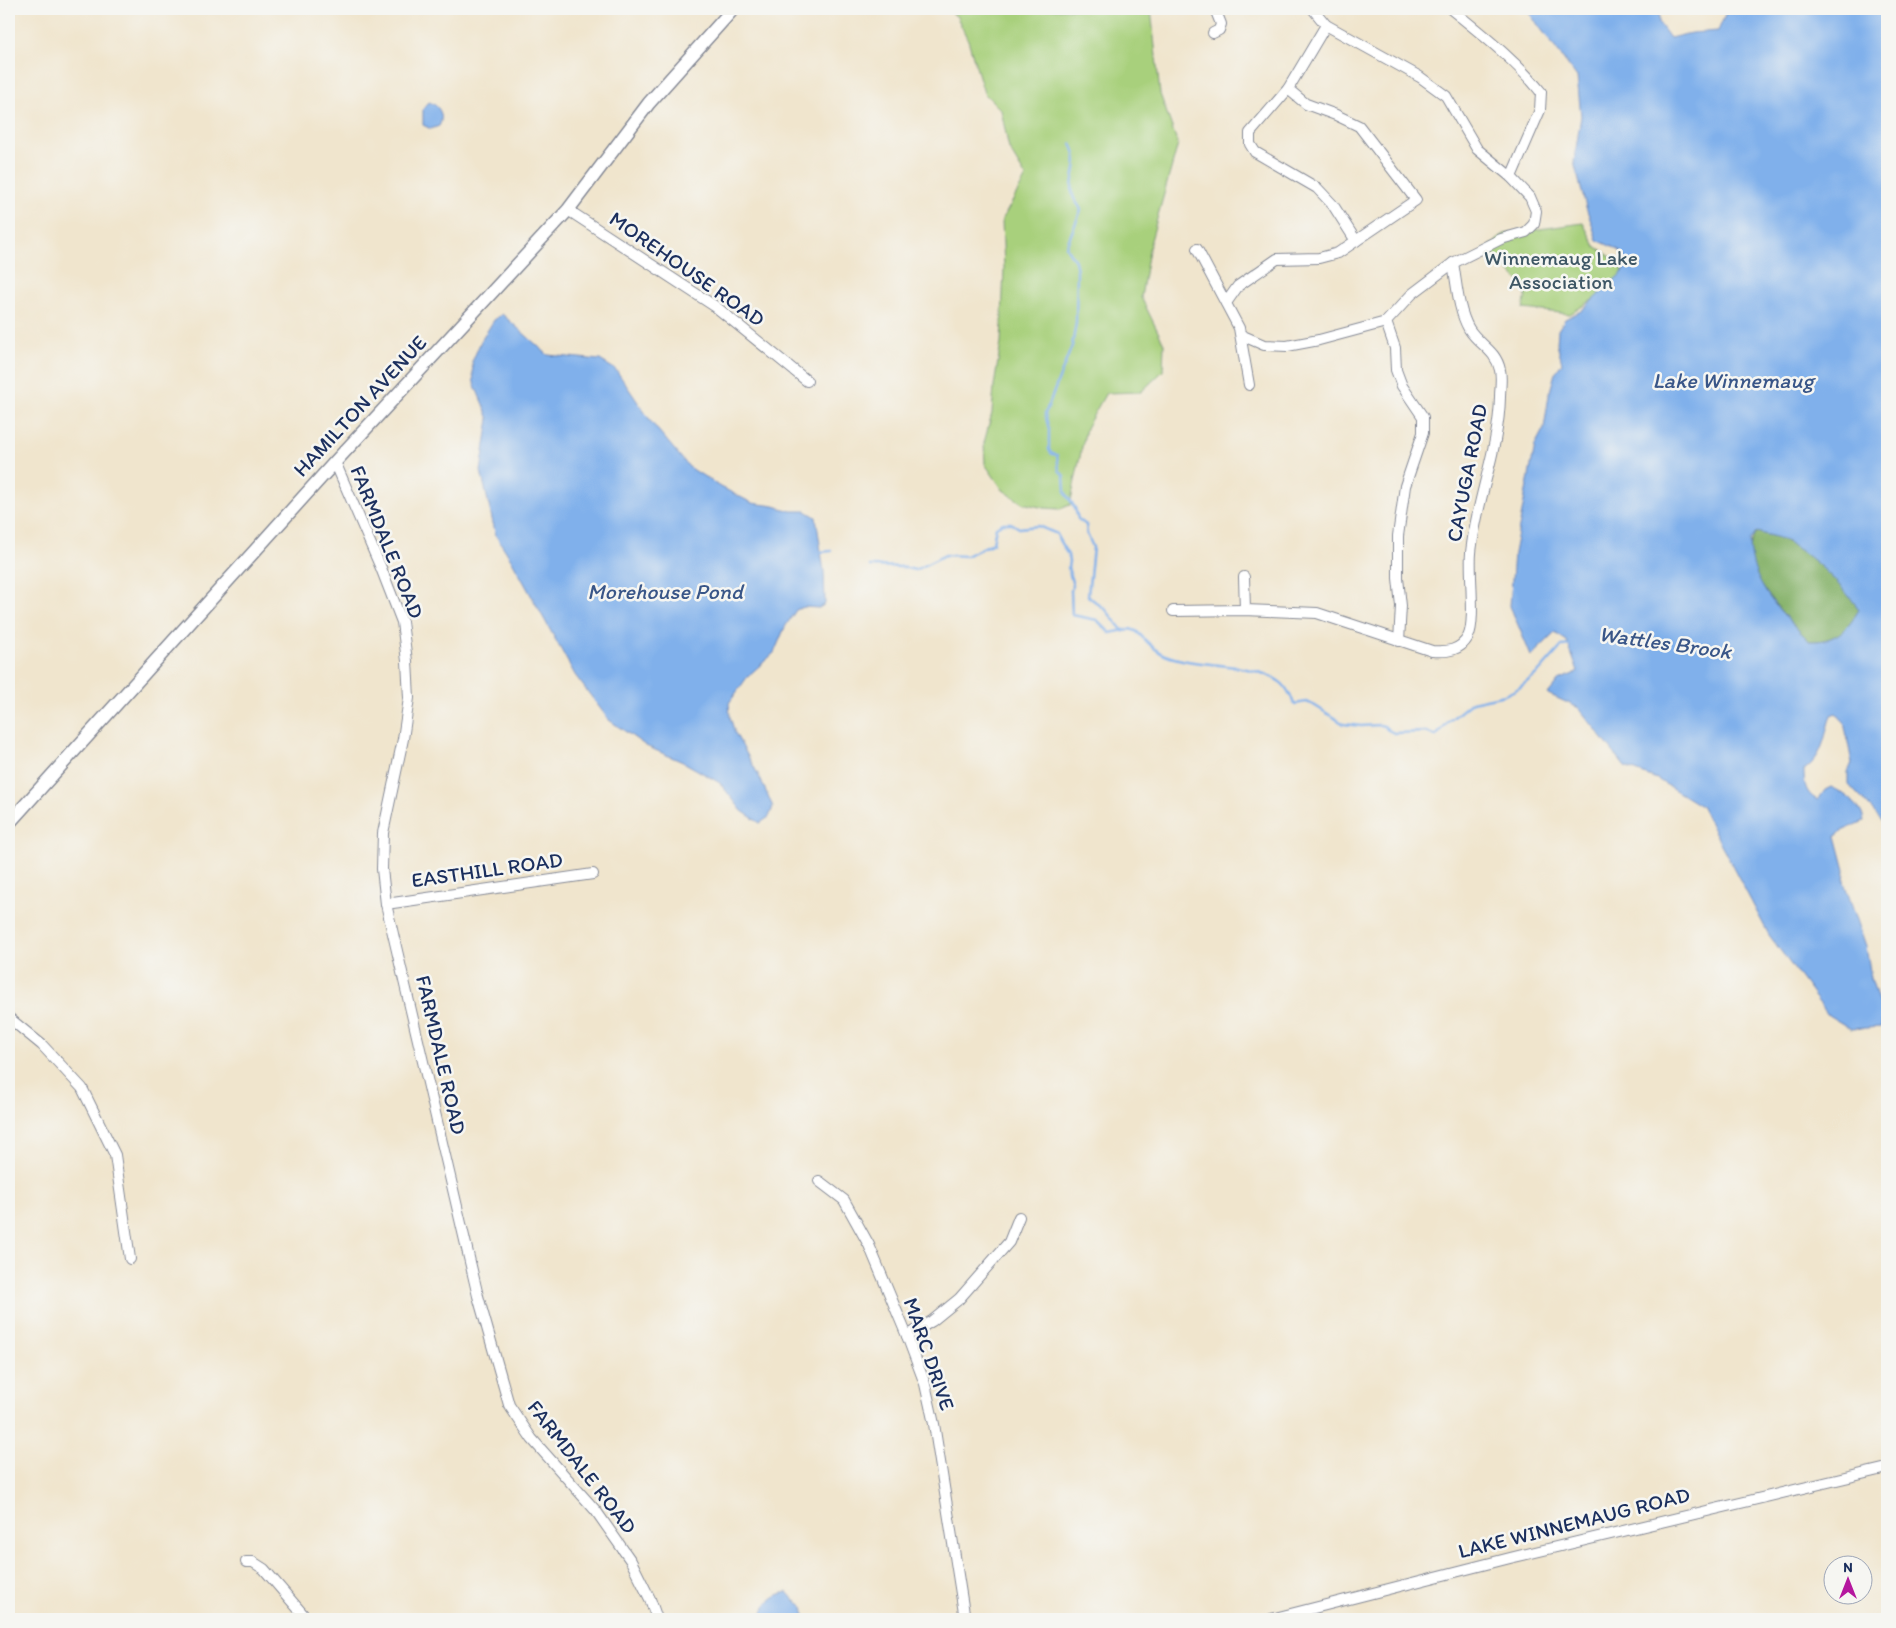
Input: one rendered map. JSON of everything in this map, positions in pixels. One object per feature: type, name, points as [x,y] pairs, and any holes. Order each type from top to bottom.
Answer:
[{"type":"street","name":"HAMILTON AVENUE","points":[[9,823],[335,462],[568,210],[649,103],[733,9]]},
{"type":"street","points":[[1213,33],[1220,30],[1221,24],[1215,9]]},
{"type":"street","points":[[1241,335],[1264,344],[1287,346],[1319,340],[1386,322],[1412,294],[1453,263],[1501,239],[1526,232],[1534,224],[1536,211],[1530,196],[1511,177],[1477,149],[1446,96],[1420,77],[1326,26],[1313,9]]},
{"type":"street","points":[[1451,9],[1495,45],[1541,92],[1540,110],[1511,177]]},
{"type":"street","points":[[1326,26],[1288,89],[1250,133],[1250,144],[1254,152],[1316,188],[1333,204],[1356,241]]},
{"type":"street","points":[[1226,303],[1238,286],[1277,259],[1320,258],[1338,253],[1416,200],[1359,126],[1336,114],[1306,104],[1288,89]]},
{"type":"street","name":"MOREHOUSE ROAD","points":[[568,210],[716,307],[807,381]]},
{"type":"street","points":[[1197,249],[1241,335],[1249,385]]},
{"type":"street","name":"CAYUGA ROAD","points":[[1173,611],[1245,610],[1317,613],[1432,651],[1447,652],[1462,645],[1469,635],[1471,621],[1471,555],[1475,520],[1500,415],[1501,372],[1496,356],[1471,332],[1462,317],[1453,263]]},
{"type":"street","points":[[1386,322],[1396,348],[1396,370],[1402,386],[1423,417],[1423,433],[1405,486],[1398,536],[1398,578],[1401,606],[1399,641]]},
{"type":"street","name":"FARMDALE ROAD","points":[[335,462],[402,622],[409,698],[403,739],[383,833],[382,869],[386,904],[478,1296],[509,1405],[532,1438],[596,1511],[631,1561],[650,1599],[657,1619]]},
{"type":"street","points":[[1244,577],[1245,610]]},
{"type":"street","name":"EASTHILL ROAD","points":[[386,904],[593,874]]},
{"type":"street","points":[[9,1018],[42,1044],[82,1088],[115,1155],[130,1259]]},
{"type":"street","name":"MARC DRIVE","points":[[818,1181],[844,1200],[869,1245],[925,1384],[934,1424],[965,1619]]},
{"type":"street","points":[[906,1336],[932,1321],[959,1298],[1009,1242],[1019,1217]]},
{"type":"street","name":"LAKE WINNEMAUG ROAD","points":[[1271,1619],[1519,1556],[1887,1468]]},
{"type":"street","points":[[246,1562],[254,1562],[264,1569],[307,1619]]},
{"type":"green space","points":[[948,9],[1151,9],[1160,94],[1178,144],[1150,244],[1141,297],[1164,344],[1163,371],[1141,392],[1106,393],[1086,428],[1070,505],[1060,509],[1044,508],[1022,503],[1003,490],[985,464],[984,443],[992,413],[1001,343],[1004,268],[1002,220],[1026,177],[1009,149],[1001,110],[984,93],[968,40],[957,17]]},
{"type":"green space","name":"Winnemaug Lake Association","points":[[1583,223],[1595,246],[1623,265],[1622,276],[1597,297],[1570,314],[1523,309],[1526,295],[1520,282],[1487,249],[1504,234]]},
{"type":"green space","points":[[1757,532],[1780,539],[1794,546],[1825,570],[1843,589],[1859,609],[1845,629],[1826,640],[1809,641],[1788,619],[1765,590],[1756,575],[1751,559],[1751,545]]},
{"type":"water","name":"Lake Winnemaug","points":[[1526,9],[1659,9],[1659,23],[1670,38],[1691,33],[1718,31],[1726,9],[1887,9],[1887,826],[1848,784],[1848,772],[1852,763],[1844,722],[1836,713],[1831,715],[1825,738],[1816,758],[1804,770],[1806,788],[1810,795],[1818,800],[1825,790],[1831,787],[1852,801],[1863,815],[1864,821],[1842,831],[1836,836],[1845,870],[1844,882],[1866,946],[1871,978],[1883,1017],[1881,1027],[1851,1029],[1828,1015],[1769,935],[1701,806],[1657,779],[1625,767],[1579,708],[1548,694],[1559,680],[1578,672],[1567,641],[1555,633],[1531,656],[1510,606],[1514,553],[1535,445],[1544,428],[1549,395],[1555,373],[1562,363],[1557,344],[1558,330],[1565,319],[1581,311],[1624,271],[1626,259],[1619,250],[1597,240],[1586,207],[1574,162],[1581,116],[1577,77]],"holes":[[[1757,532],[1781,539],[1806,554],[1843,589],[1859,609],[1845,629],[1826,640],[1809,641],[1778,608],[1761,584],[1755,571],[1751,556],[1750,540]]]},
{"type":"water","points":[[429,102],[438,108],[441,115],[439,126],[431,129],[423,125],[423,109]]},
{"type":"water","name":"Morehouse Pond","points":[[502,314],[548,355],[600,360],[616,370],[652,423],[689,467],[752,503],[791,511],[806,511],[816,517],[824,572],[825,604],[819,608],[804,607],[796,610],[785,627],[774,653],[748,676],[729,703],[730,717],[735,733],[759,776],[773,807],[769,817],[760,823],[742,811],[720,783],[685,763],[646,746],[609,720],[575,675],[511,559],[496,536],[481,471],[489,419],[474,383],[472,362],[481,341],[494,320]]},
{"type":"water","points":[[787,1592],[803,1606],[805,1619],[762,1619],[764,1609],[769,1601],[777,1595]]},
{"type":"waterway","points":[[1071,144],[1076,159],[1072,189],[1074,198],[1081,210],[1066,247],[1075,261],[1077,270],[1076,323],[1072,346],[1045,414],[1049,429],[1049,450],[1052,454],[1057,455],[1059,470],[1064,476],[1065,492],[1075,508],[1078,519],[1086,525],[1087,534],[1093,547],[1088,596],[1106,610],[1123,631]]},
{"type":"waterway","name":"Wattles Brook","points":[[870,566],[902,567],[915,570],[945,555],[966,556],[993,543],[996,527],[1003,523],[1011,523],[1019,528],[1038,526],[1057,534],[1068,555],[1068,567],[1073,586],[1071,590],[1072,615],[1097,620],[1110,633],[1130,629],[1136,631],[1157,651],[1165,655],[1193,662],[1239,667],[1267,675],[1283,684],[1295,704],[1306,702],[1312,704],[1344,724],[1361,726],[1379,725],[1394,733],[1426,732],[1436,736],[1449,721],[1472,702],[1505,695],[1519,688],[1539,672],[1562,646],[1571,645]]},
{"type":"waterway","name":"Wattles Brook","points":[[820,552],[831,551]]}]
